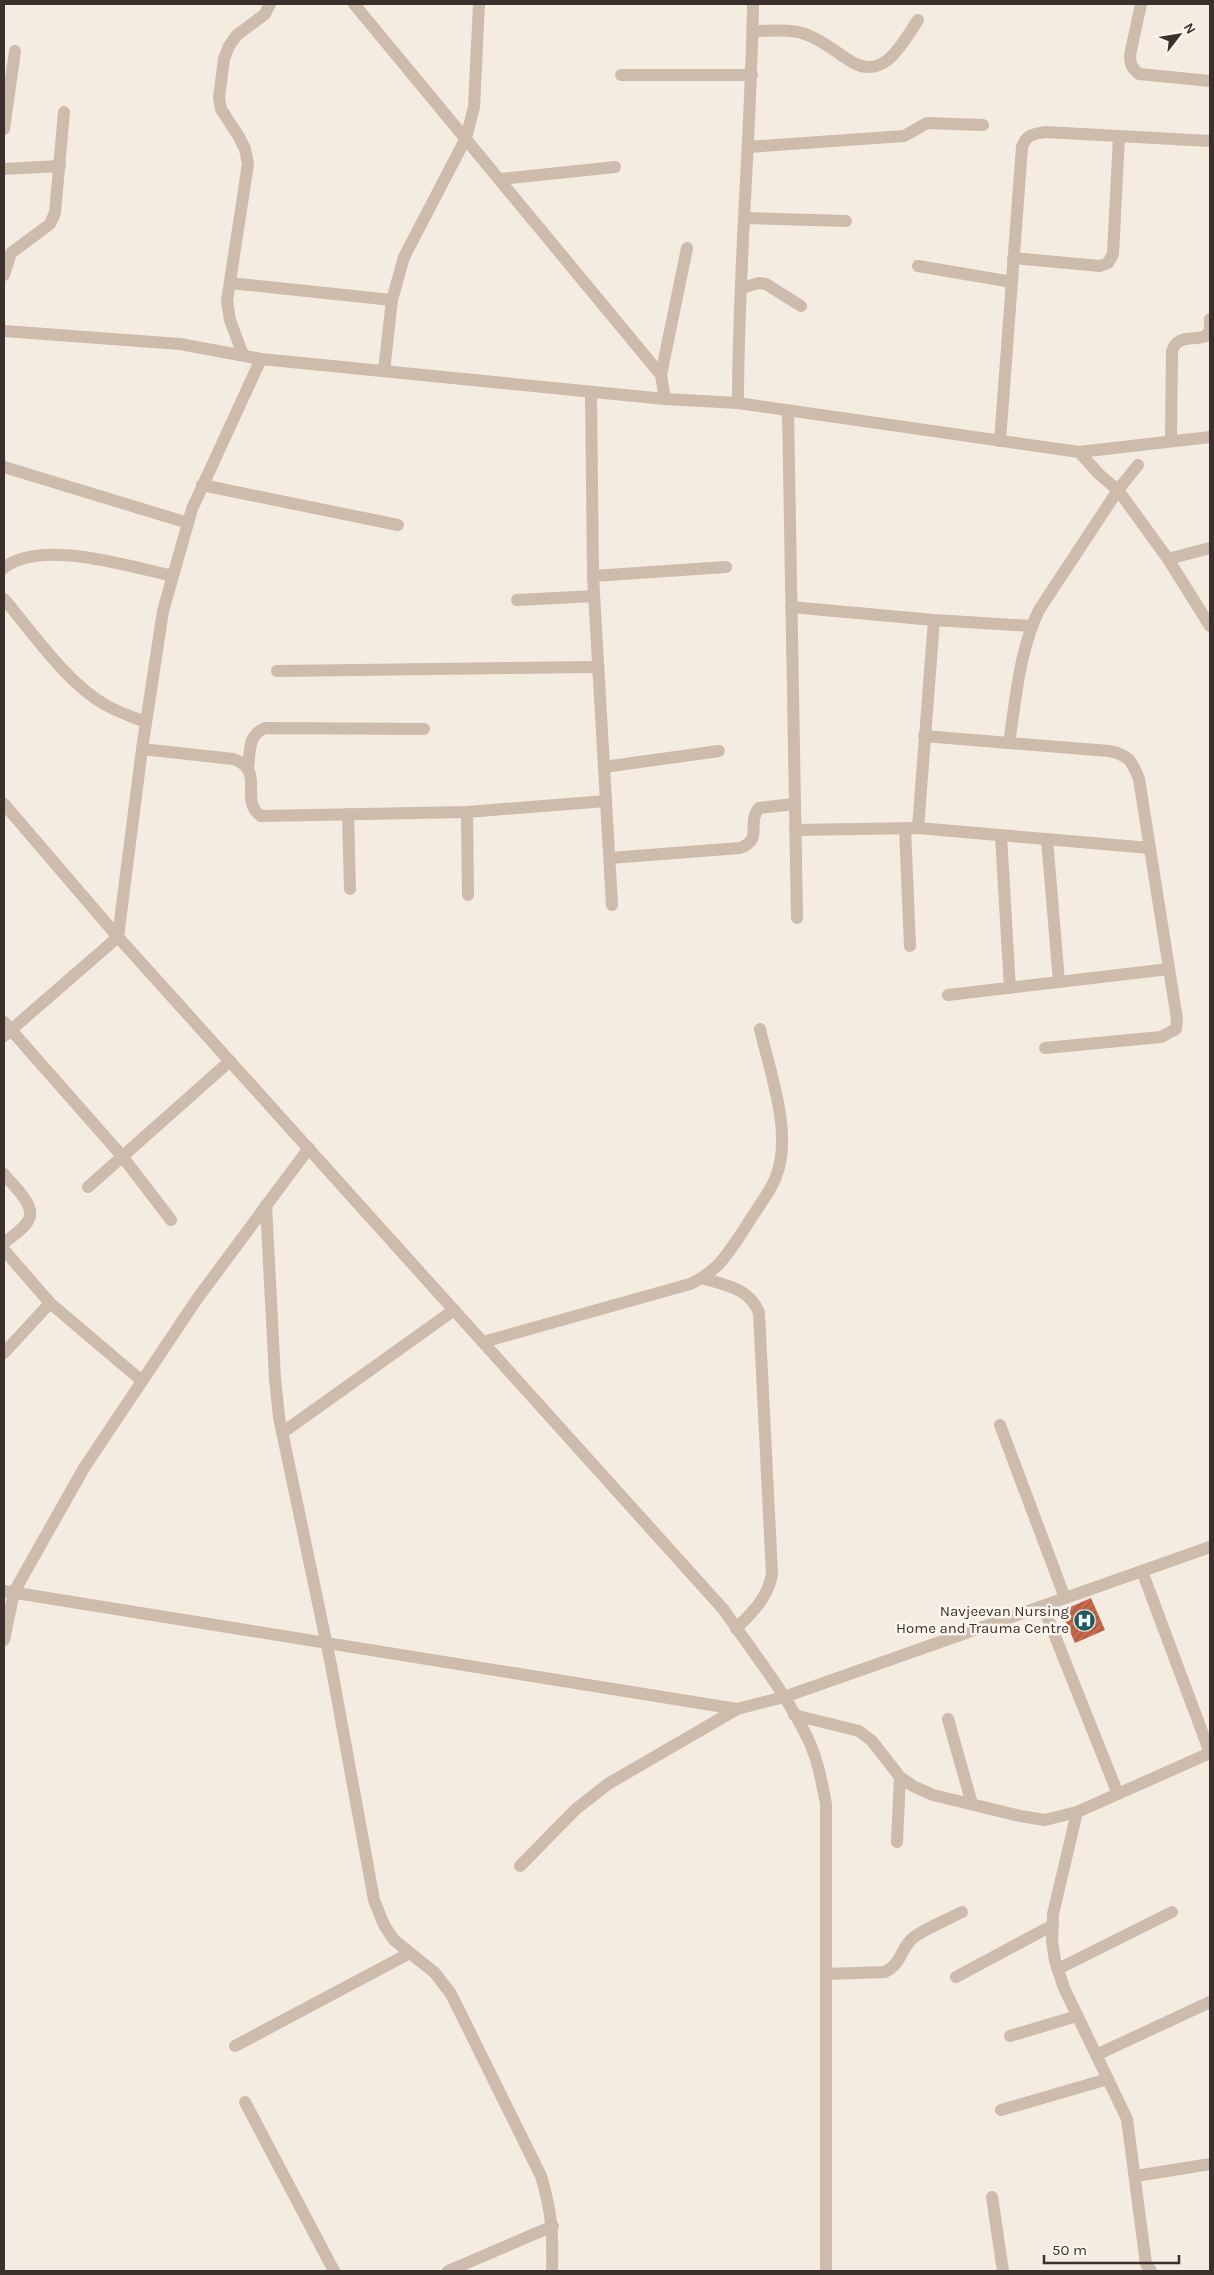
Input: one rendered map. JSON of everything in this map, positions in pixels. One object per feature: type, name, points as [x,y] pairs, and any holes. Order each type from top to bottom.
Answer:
[{"type":"street","points":[[243,355],[230,320],[227,301],[248,164],[245,149],[221,109],[219,98],[224,59],[228,46],[237,35],[265,14],[270,4]]},
{"type":"street","points":[[354,4],[662,375]]},
{"type":"street","points":[[384,371],[392,300],[404,257],[466,138],[474,107],[479,4]]},
{"type":"street","points":[[738,404],[741,288],[752,75],[753,4]]},
{"type":"street","points":[[1142,4],[1130,55],[1130,63],[1133,69],[1139,74],[1210,81]]},
{"type":"street","points":[[752,31],[796,32],[808,35],[855,64],[872,67],[882,65],[891,59],[918,20]]},
{"type":"street","points":[[4,129],[15,51]]},
{"type":"street","points":[[621,75],[752,75]]},
{"type":"street","points":[[4,275],[8,249],[50,224],[55,213],[58,200],[64,112]]},
{"type":"street","points":[[748,147],[904,136],[927,122],[983,125]]},
{"type":"street","points":[[1000,441],[1022,147],[1025,139],[1032,134],[1044,132],[1210,141]]},
{"type":"street","points":[[1013,258],[1100,266],[1108,263],[1113,254],[1120,136]]},
{"type":"street","points":[[4,169],[60,166]]},
{"type":"street","points":[[500,179],[615,167]]},
{"type":"street","points":[[744,218],[846,221]]},
{"type":"street","points":[[664,400],[662,375],[687,248]]},
{"type":"street","points":[[918,266],[1012,282]]},
{"type":"street","points":[[230,283],[392,300]]},
{"type":"street","points":[[741,288],[759,283],[766,284],[801,306]]},
{"type":"street","points":[[1171,441],[1172,351],[1175,343],[1182,339],[1206,336],[1210,330],[1210,318]]},
{"type":"street","points":[[4,332],[180,344],[261,359],[664,400],[738,404],[1079,452],[1210,437]]},
{"type":"street","points":[[171,1220],[122,1156],[6,1029],[118,937],[142,749],[163,611],[188,523],[202,485],[261,359]]},
{"type":"street","points":[[590,392],[593,576],[612,905]]},
{"type":"street","points":[[784,411],[791,607],[797,918]]},
{"type":"street","points":[[1079,452],[1100,475],[1118,490],[1168,559],[1210,626]]},
{"type":"street","points":[[1009,743],[1025,646],[1031,626],[1039,610],[1118,490],[1138,465]]},
{"type":"street","points":[[4,467],[188,523]]},
{"type":"street","points":[[202,485],[398,525]]},
{"type":"street","points":[[1168,559],[1210,548]]},
{"type":"street","points":[[4,568],[10,563],[35,554],[65,554],[173,576]]},
{"type":"street","points":[[593,576],[726,566]]},
{"type":"street","points":[[517,600],[594,596]]},
{"type":"street","points":[[4,599],[67,673],[85,691],[104,705],[146,722]]},
{"type":"street","points":[[791,607],[934,620],[1031,626]]},
{"type":"street","points":[[918,828],[934,620]]},
{"type":"street","points":[[277,671],[598,667]]},
{"type":"street","points":[[248,768],[251,740],[256,732],[265,728],[424,729]]},
{"type":"street","points":[[924,736],[1123,754],[1132,762],[1139,779],[1177,1019],[1176,1029],[1161,1038],[1045,1048]]},
{"type":"street","points":[[142,749],[233,759],[243,762],[252,778],[252,804],[254,811],[261,816],[467,812],[606,801]]},
{"type":"street","points":[[604,767],[719,751]]},
{"type":"street","points":[[4,804],[118,937],[724,1610],[784,1697],[810,1742],[820,1774],[826,1804],[826,2271]]},
{"type":"street","points":[[610,858],[740,848],[749,844],[754,838],[753,822],[759,808],[794,804]]},
{"type":"street","points":[[467,812],[468,895]]},
{"type":"street","points":[[348,814],[350,889]]},
{"type":"street","points":[[905,828],[910,946]]},
{"type":"street","points":[[795,830],[918,828],[1150,848]]},
{"type":"street","points":[[1000,836],[1010,988]]},
{"type":"street","points":[[1047,839],[1059,982]]},
{"type":"street","points":[[948,995],[1169,970]]},
{"type":"street","points":[[483,1342],[690,1284],[715,1269],[726,1256],[776,1179],[782,1153],[784,1132],[760,1029]]},
{"type":"street","points":[[88,1187],[230,1061]]},
{"type":"street","points":[[4,1640],[9,1592],[84,1468],[197,1299],[309,1148]]},
{"type":"street","points":[[4,1174],[29,1206],[30,1216],[28,1222],[4,1243]]},
{"type":"street","points":[[266,1205],[275,1379],[282,1433],[326,1643],[374,1900],[384,1925],[394,1940],[435,1973],[451,1994],[468,2024],[542,2176],[553,2226],[552,2271]]},
{"type":"street","points":[[4,1250],[50,1303],[142,1381]]},
{"type":"street","points":[[702,1278],[749,1295],[755,1302],[759,1313],[772,1574],[770,1588],[761,1603],[736,1629]]},
{"type":"street","points":[[4,1353],[50,1303]]},
{"type":"street","points":[[282,1433],[454,1310]]},
{"type":"street","points":[[1000,1425],[1065,1598]]},
{"type":"street","points":[[520,1866],[576,1809],[608,1784],[737,1709],[784,1697],[1210,1547]]},
{"type":"street","points":[[794,1715],[859,1731],[872,1741],[900,1777],[913,1786],[934,1795],[1020,1816],[1045,1820],[1077,1812],[1210,1753],[1142,1571]]},
{"type":"street","points":[[9,1592],[737,1709]]},
{"type":"street","points":[[1043,1606],[1118,1794]]},
{"type":"street","points":[[948,1719],[972,1804]]},
{"type":"street","points":[[897,1842],[900,1777]]},
{"type":"street","points":[[1077,1812],[1053,1914],[1052,1940],[1064,1988],[1127,2119],[1136,2176],[1146,2264],[1151,2271]]},
{"type":"street","points":[[826,1974],[885,1972],[894,1968],[899,1962],[902,1952],[914,1938],[962,1912]]},
{"type":"street","points":[[1058,1969],[1172,1912]]},
{"type":"street","points":[[956,1977],[1052,1925]]},
{"type":"street","points":[[235,2046],[410,1953]]},
{"type":"street","points":[[1096,2055],[1210,2002]]},
{"type":"street","points":[[1010,2036],[1077,2016]]},
{"type":"street","points":[[1001,2110],[1108,2079]]},
{"type":"street","points":[[245,2102],[334,2271]]},
{"type":"street","points":[[1136,2176],[1210,2164]]},
{"type":"street","points":[[992,2197],[1003,2271]]},
{"type":"street","points":[[448,2271],[553,2226]]},
{"type":"building","points":[[1091,1598],[1105,1630],[1075,1643],[1061,1611]]},
{"type":"place","name":"Navjeevan Nursing Home and Trauma Centre","points":[[1085,1620]]}]
